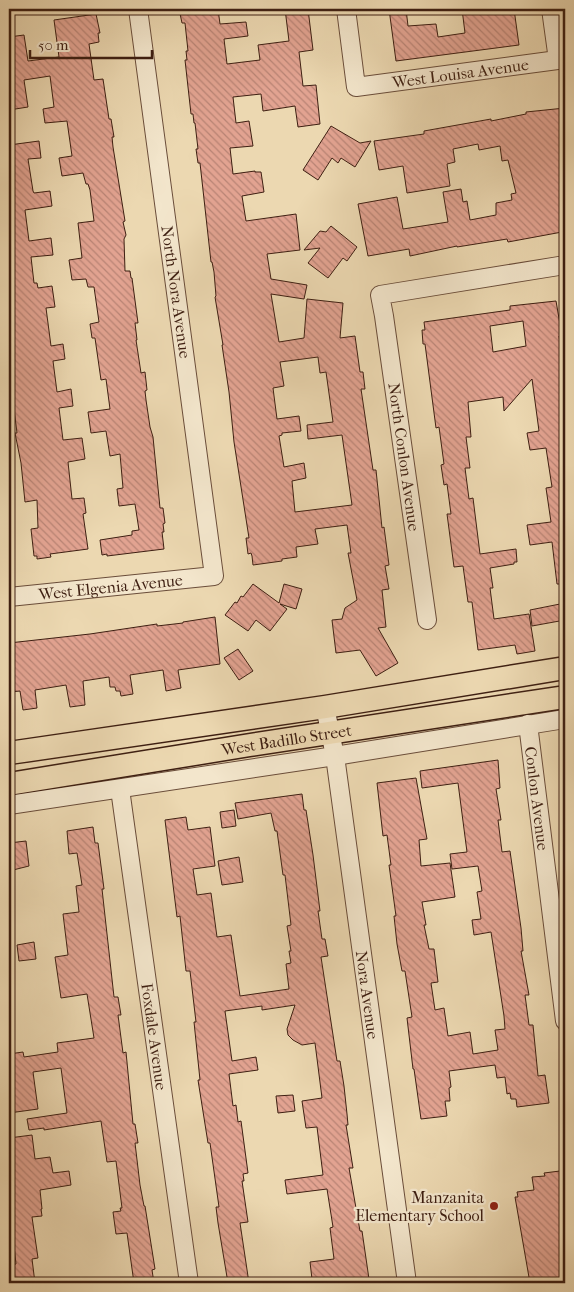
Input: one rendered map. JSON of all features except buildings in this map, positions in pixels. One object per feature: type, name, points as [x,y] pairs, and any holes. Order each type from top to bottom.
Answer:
[{"type":"main road","name":"West Badillo Street","points":[[9,753],[325,707],[565,668]]},
{"type":"main road","name":"West Badillo Street","points":[[9,784],[565,696]]},
{"type":"street","name":"North Nora Avenue","points":[[138,9],[214,576]]},
{"type":"street","name":"West Louisa Avenue","points":[[346,9],[356,87],[561,60]]},
{"type":"street","points":[[552,9],[561,60]]},
{"type":"street","name":"North Conlon Avenue","points":[[427,620],[380,295],[565,265]]},
{"type":"street","name":"West Elgenia Avenue","points":[[9,597],[214,576]]},
{"type":"street","name":"Nora Avenue","points":[[325,707],[335,756],[407,1283]]},
{"type":"street","points":[[9,806],[565,719]]},
{"type":"street","name":"Conlon Avenue","points":[[528,724],[565,1021]]},
{"type":"street","name":"Foxdale Avenue","points":[[120,789],[189,1283]]},
{"type":"place","name":"Manzanita Elementary School","points":[[494,1206]]}]
